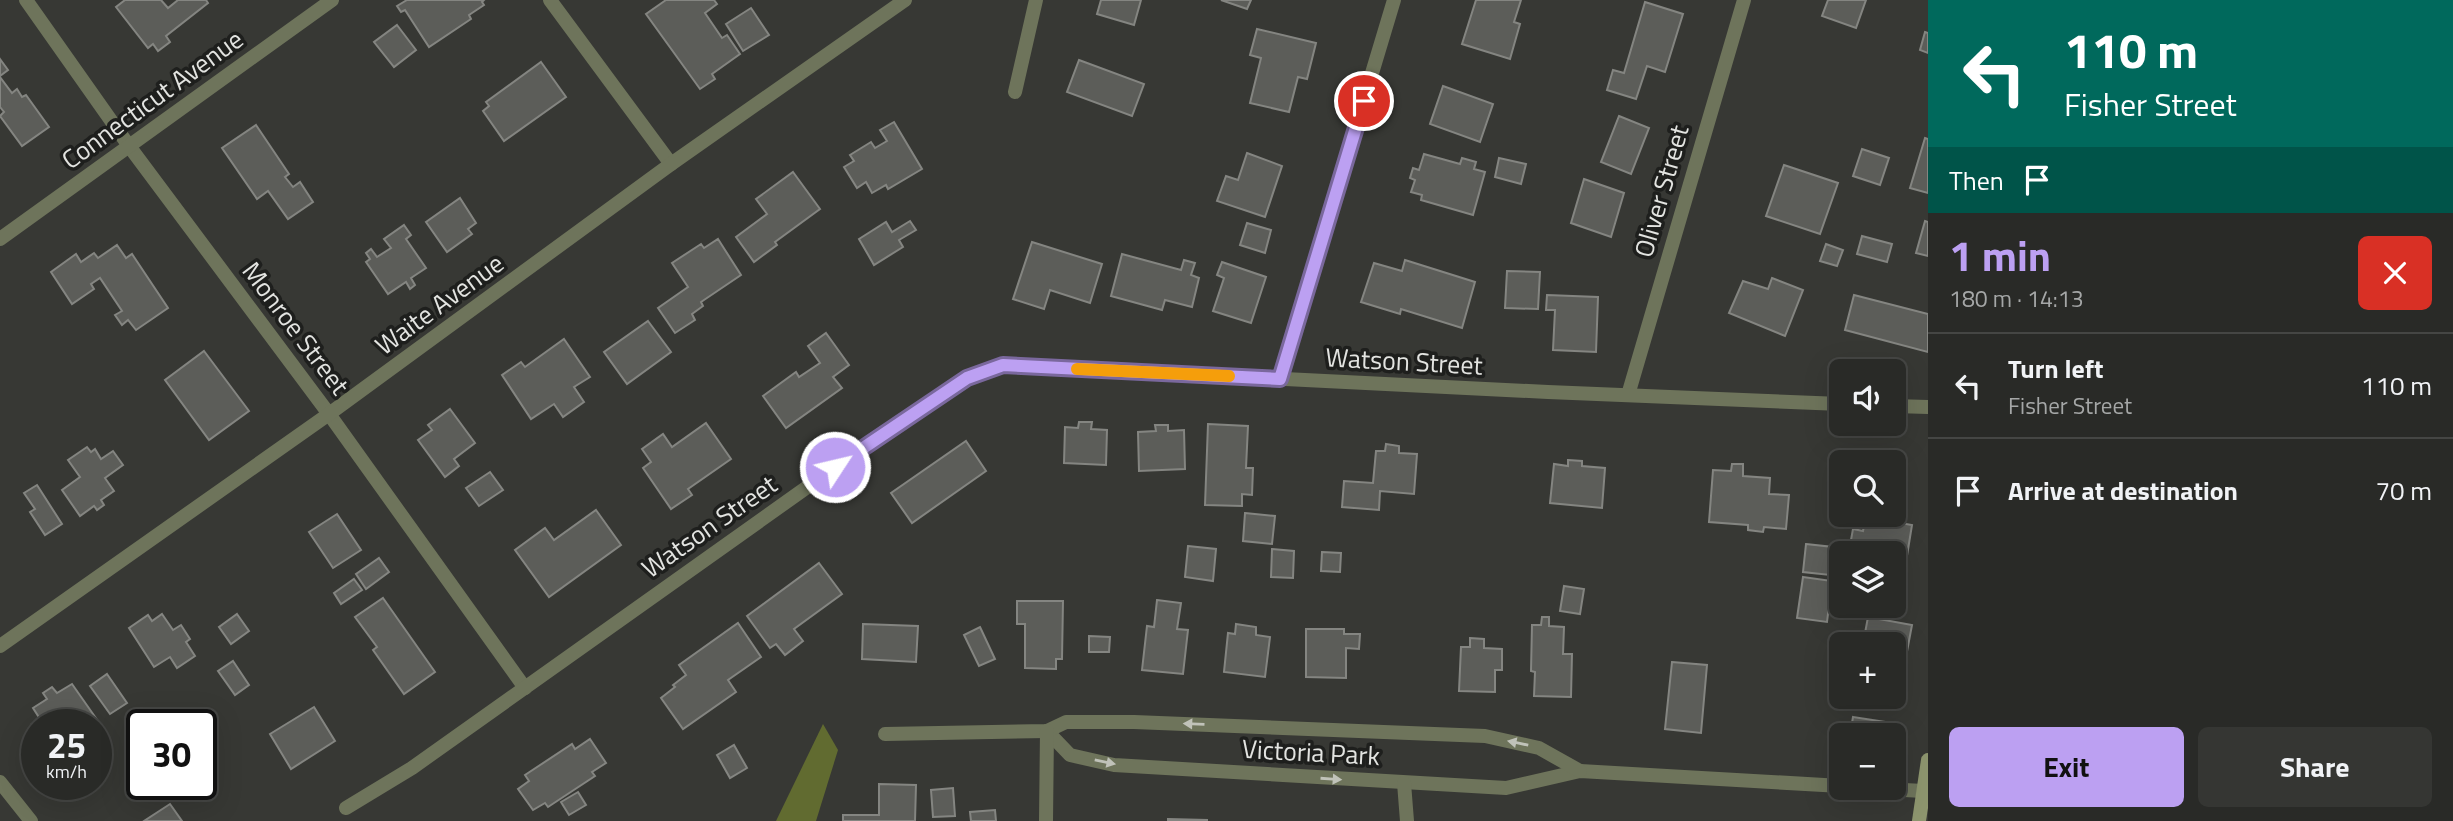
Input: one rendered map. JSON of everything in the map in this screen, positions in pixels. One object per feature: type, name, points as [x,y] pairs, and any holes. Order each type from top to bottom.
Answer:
[{"type":"main road","points":[[1919,821],[1928,760]]},
{"type":"street","name":"Monroe Street","points":[[26,0],[129,146],[329,414],[525,688]]},
{"type":"street","name":"Connecticut Avenue","points":[[0,239],[332,0]]},
{"type":"street","points":[[550,0],[671,164]]},
{"type":"street","name":"Waite Avenue","points":[[0,646],[329,414],[671,164],[905,0]]},
{"type":"street","points":[[1015,92],[1036,0]]},
{"type":"street","points":[[1280,379],[1394,0]]},
{"type":"street","name":"Oliver Street","points":[[1628,395],[1744,0]]},
{"type":"street","name":"Watson Street","points":[[346,808],[412,768],[865,446],[967,378],[1003,365],[1829,403]]},
{"type":"street","points":[[1906,406],[1928,407]]},
{"type":"street","name":"Victoria Park","points":[[885,734],[1047,731],[1066,722],[1134,722],[1485,736],[1539,748],[1580,771]]},
{"type":"street","points":[[1046,821],[1047,731]]},
{"type":"street","name":"Victoria Park","points":[[1047,731],[1070,755],[1114,765],[1506,788],[1580,771],[1829,785]]},
{"type":"street","points":[[0,782],[31,821]]},
{"type":"street","points":[[1404,782],[1407,821]]},
{"type":"street","points":[[1906,790],[1923,791]]},
{"type":"green space","points":[[823,724],[838,750],[816,821],[776,821]]},
{"type":"building","points":[[125,0],[161,0],[168,8],[178,0],[206,0],[208,3],[166,36],[170,42],[158,51],[153,44],[148,48],[116,7]]},
{"type":"building","points":[[407,0],[484,0],[484,5],[469,15],[471,19],[429,47],[405,10],[401,12],[397,6]]},
{"type":"building","points":[[666,0],[714,0],[717,4],[705,13],[722,38],[727,35],[740,54],[712,74],[715,79],[700,89],[646,14]]},
{"type":"building","points":[[1101,0],[1141,0],[1134,25],[1097,14]]},
{"type":"building","points":[[1221,0],[1251,0],[1247,9]]},
{"type":"building","points":[[1476,0],[1521,0],[1514,22],[1520,24],[1510,59],[1462,44]]},
{"type":"building","points":[[1828,0],[1866,0],[1856,28],[1822,16]]},
{"type":"building","points":[[1645,2],[1683,14],[1665,72],[1647,66],[1636,99],[1607,90],[1613,70],[1624,73]]},
{"type":"building","points":[[751,8],[769,35],[743,51],[726,24]]},
{"type":"building","points":[[397,25],[416,50],[394,67],[374,42]]},
{"type":"building","points":[[1257,29],[1316,43],[1307,79],[1298,77],[1289,112],[1250,103],[1261,58],[1250,55]]},
{"type":"building","points":[[1925,32],[1928,33],[1928,53],[1920,50]]},
{"type":"building","points":[[0,59],[8,70],[0,76]]},
{"type":"building","points":[[1079,60],[1144,84],[1132,116],[1067,92]]},
{"type":"building","points":[[541,62],[566,97],[504,141],[483,111],[489,106],[486,102]]},
{"type":"building","points":[[0,77],[12,93],[17,89],[22,97],[26,95],[49,127],[22,146],[0,116],[4,112],[0,107]]},
{"type":"building","points":[[1443,86],[1493,104],[1480,142],[1430,124]]},
{"type":"building","points":[[1619,116],[1649,128],[1631,174],[1601,162]]},
{"type":"building","points":[[894,122],[922,169],[888,189],[886,185],[872,193],[866,182],[857,188],[844,167],[854,161],[850,155],[871,142],[875,148],[887,141],[880,130]]},
{"type":"building","points":[[256,125],[289,174],[285,177],[293,187],[300,182],[313,202],[288,219],[268,191],[257,199],[222,148]]},
{"type":"building","points":[[1925,138],[1928,139],[1928,193],[1910,188]]},
{"type":"building","points":[[1862,149],[1889,158],[1880,185],[1853,176]]},
{"type":"building","points":[[1247,153],[1282,166],[1265,217],[1217,201],[1226,176],[1238,180]]},
{"type":"building","points":[[1424,154],[1460,164],[1462,158],[1476,162],[1474,169],[1485,172],[1473,215],[1421,200],[1422,195],[1411,192],[1415,180],[1410,178],[1413,168],[1419,170]]},
{"type":"building","points":[[1499,158],[1526,164],[1521,184],[1495,177]]},
{"type":"building","points":[[1784,165],[1838,183],[1820,234],[1766,216]]},
{"type":"building","points":[[793,172],[820,209],[775,242],[777,245],[754,262],[736,237],[767,214],[756,199]]},
{"type":"building","points":[[1584,179],[1624,193],[1611,237],[1571,223]]},
{"type":"building","points":[[460,198],[476,223],[468,229],[472,234],[447,252],[426,222]]},
{"type":"building","points":[[910,221],[916,230],[899,240],[903,247],[874,265],[859,239],[886,222],[892,232]]},
{"type":"building","points":[[1925,221],[1928,222],[1928,256],[1916,253]]},
{"type":"building","points":[[1247,223],[1271,230],[1265,253],[1240,245]]},
{"type":"building","points":[[404,225],[411,235],[406,239],[426,268],[411,278],[415,285],[410,289],[406,282],[388,294],[366,262],[370,259],[366,253],[371,249],[377,257],[391,248],[384,239]]},
{"type":"building","points":[[1862,236],[1892,244],[1887,262],[1857,254]]},
{"type":"building","points":[[718,239],[741,275],[701,302],[703,306],[692,314],[695,320],[675,333],[658,308],[688,287],[672,263],[701,244],[704,248]]},
{"type":"building","points":[[1032,242],[1102,264],[1090,303],[1050,290],[1044,309],[1013,299]]},
{"type":"building","points":[[1826,244],[1843,250],[1837,266],[1820,261]]},
{"type":"building","points":[[117,245],[126,258],[132,254],[168,308],[136,330],[128,320],[122,325],[115,315],[122,311],[100,278],[91,284],[94,289],[72,304],[51,272],[76,254],[81,262],[94,253],[98,258]]},
{"type":"building","points":[[1122,254],[1181,270],[1184,260],[1195,263],[1191,275],[1199,278],[1192,307],[1165,300],[1162,310],[1111,296]]},
{"type":"building","points":[[1405,260],[1475,282],[1462,328],[1401,309],[1400,314],[1361,302],[1374,263],[1402,271]]},
{"type":"building","points":[[1222,262],[1266,277],[1251,323],[1213,311],[1224,278],[1217,275]]},
{"type":"building","points":[[1507,271],[1540,272],[1538,309],[1505,308]]},
{"type":"building","points":[[1772,278],[1803,290],[1785,336],[1729,313],[1743,281],[1768,289]]},
{"type":"building","points":[[1547,295],[1598,297],[1596,352],[1553,350],[1555,310],[1546,310]]},
{"type":"building","points":[[1854,295],[1928,314],[1928,352],[1845,330]]},
{"type":"building","points":[[648,321],[671,352],[627,384],[604,352]]},
{"type":"building","points":[[826,333],[849,365],[833,377],[842,388],[786,428],[763,396],[796,372],[799,377],[820,363],[808,346]]},
{"type":"building","points":[[564,339],[590,377],[574,387],[584,402],[563,417],[554,404],[531,419],[502,375],[521,362],[525,367]]},
{"type":"building","points":[[204,351],[249,411],[209,440],[165,380]]},
{"type":"building","points":[[450,409],[475,443],[454,459],[459,466],[445,477],[418,440],[432,430],[428,425]]},
{"type":"building","points":[[1079,422],[1092,422],[1091,429],[1107,430],[1106,465],[1064,463],[1065,427],[1078,428]]},
{"type":"building","points":[[706,423],[731,459],[688,489],[692,495],[671,509],[643,468],[651,462],[642,449],[663,434],[672,447]]},
{"type":"building","points":[[1208,424],[1248,426],[1246,468],[1253,468],[1252,495],[1242,494],[1242,506],[1205,505]]},
{"type":"building","points":[[1155,425],[1168,425],[1168,431],[1184,430],[1185,469],[1139,471],[1138,432],[1156,431]]},
{"type":"building","points":[[966,441],[986,471],[912,523],[891,493]]},
{"type":"building","points":[[1386,444],[1399,446],[1399,453],[1417,454],[1414,494],[1380,491],[1379,510],[1342,507],[1344,481],[1373,483],[1376,451],[1385,451]]},
{"type":"building","points":[[87,447],[91,452],[95,449],[101,459],[113,451],[123,465],[105,478],[114,491],[101,500],[104,505],[97,510],[94,506],[80,516],[62,490],[80,477],[68,460]]},
{"type":"building","points":[[1568,460],[1582,461],[1582,466],[1605,468],[1602,508],[1550,503],[1554,464],[1568,466]]},
{"type":"building","points":[[1732,464],[1743,464],[1743,476],[1770,478],[1769,494],[1789,495],[1786,529],[1764,527],[1763,532],[1748,530],[1748,525],[1709,522],[1713,470],[1731,471]]},
{"type":"building","points":[[490,472],[503,490],[479,506],[466,488]]},
{"type":"building","points":[[37,485],[62,524],[45,535],[30,512],[35,509],[24,493]]},
{"type":"building","points":[[596,510],[621,545],[549,597],[515,550],[545,528],[554,540]]},
{"type":"building","points":[[1245,513],[1275,516],[1272,544],[1243,541]]},
{"type":"building","points":[[337,514],[361,550],[333,568],[309,532]]},
{"type":"building","points":[[1912,525],[1906,562],[1906,541],[1851,541],[1853,529],[1863,531],[1864,527]]},
{"type":"building","points":[[1806,544],[1829,547],[1829,575],[1803,572]]},
{"type":"building","points":[[1188,546],[1216,549],[1213,581],[1185,577]]},
{"type":"building","points":[[1272,549],[1294,551],[1293,578],[1271,577]]},
{"type":"building","points":[[1322,552],[1341,553],[1340,572],[1321,571]]},
{"type":"building","points":[[379,558],[389,572],[366,589],[356,574]]},
{"type":"building","points":[[819,563],[842,594],[794,629],[803,641],[785,655],[776,644],[770,648],[747,616]]},
{"type":"building","points":[[1803,577],[1829,581],[1827,622],[1797,618]]},
{"type":"building","points":[[354,579],[362,590],[341,604],[334,593]]},
{"type":"building","points":[[1564,586],[1584,589],[1580,614],[1560,611]]},
{"type":"building","points":[[383,598],[435,672],[404,694],[373,650],[377,647],[355,617]]},
{"type":"building","points":[[1157,600],[1181,603],[1177,629],[1188,630],[1183,674],[1142,670],[1147,626],[1154,627]]},
{"type":"building","points":[[1017,601],[1063,601],[1062,659],[1056,659],[1056,669],[1025,668],[1025,624],[1017,624]]},
{"type":"building","points":[[162,614],[173,630],[181,625],[190,639],[186,642],[195,656],[177,668],[170,657],[154,667],[129,628],[148,615],[152,621]]},
{"type":"building","points":[[237,614],[249,631],[231,644],[219,627]]},
{"type":"building","points":[[1542,617],[1549,617],[1549,626],[1564,627],[1563,654],[1572,654],[1571,697],[1534,696],[1535,672],[1531,671],[1532,625],[1541,625]]},
{"type":"building","points":[[1868,618],[1912,625],[1906,657],[1906,632],[1865,632]]},
{"type":"building","points":[[738,623],[761,657],[728,680],[736,692],[683,729],[661,698],[686,675],[679,665]]},
{"type":"building","points":[[863,624],[918,626],[916,662],[862,659]]},
{"type":"building","points":[[1236,624],[1256,627],[1256,635],[1270,637],[1265,677],[1224,672],[1228,633],[1235,634]]},
{"type":"building","points":[[980,627],[995,659],[979,666],[964,635]]},
{"type":"building","points":[[1306,629],[1344,629],[1344,634],[1360,634],[1359,649],[1346,648],[1346,678],[1306,677]]},
{"type":"building","points":[[1089,636],[1110,637],[1109,652],[1089,652]]},
{"type":"building","points":[[1470,638],[1484,639],[1484,648],[1502,649],[1502,670],[1495,670],[1495,692],[1459,691],[1461,647],[1470,647]]},
{"type":"building","points":[[233,661],[249,685],[235,695],[218,671]]},
{"type":"building","points":[[1672,662],[1707,665],[1701,733],[1665,729]]},
{"type":"building","points":[[107,674],[127,703],[112,713],[112,709],[106,709],[90,686]]},
{"type":"building","points":[[72,684],[90,709],[34,709],[47,699],[43,693],[52,687],[57,693]]},
{"type":"building","points":[[314,707],[335,741],[291,769],[270,734]]},
{"type":"building","points":[[1853,717],[1892,723],[1852,723]]},
{"type":"building","points":[[590,739],[606,763],[592,772],[595,776],[548,807],[545,803],[533,810],[518,789],[529,781],[525,775],[572,744],[575,749]]},
{"type":"building","points":[[734,745],[747,768],[730,778],[717,755]]},
{"type":"building","points":[[879,784],[916,785],[915,821],[843,821],[843,815],[879,815]]},
{"type":"building","points":[[953,788],[955,816],[933,817],[931,790]]},
{"type":"building","points":[[578,792],[586,805],[569,815],[561,802]]},
{"type":"building","points":[[170,804],[182,821],[144,821]]},
{"type":"building","points":[[995,810],[996,821],[971,821],[970,812]]},
{"type":"building","points":[[1207,820],[1207,821],[1168,821]]},
{"type":"slow traffic","points":[[1077,369],[1229,376]]},
{"type":"route","points":[[835,467],[967,378],[1003,365],[1280,379],[1364,101]]}]
